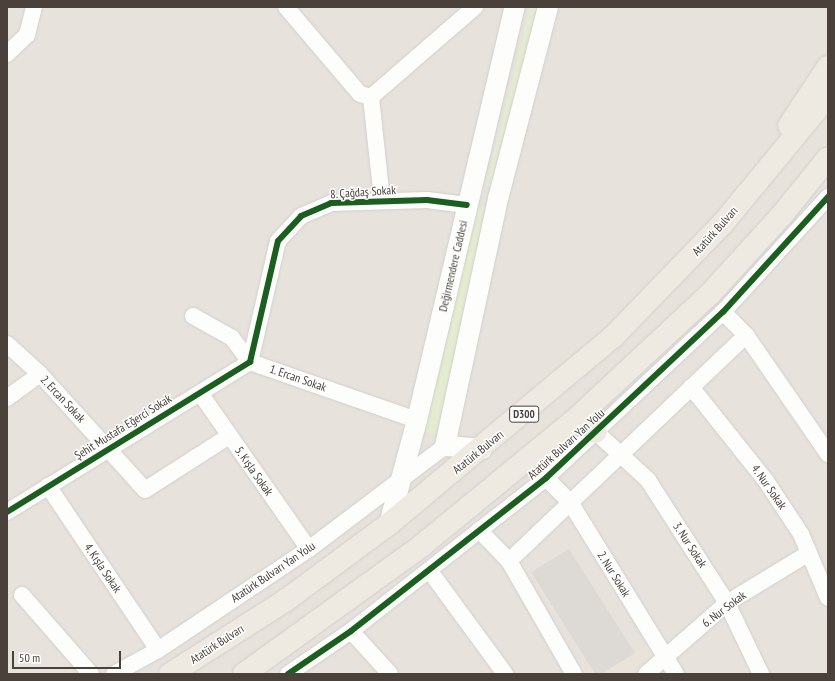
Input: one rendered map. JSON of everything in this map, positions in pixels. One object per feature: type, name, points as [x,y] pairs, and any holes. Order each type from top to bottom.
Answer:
[{"type":"highway","points":[[774,162],[796,112],[828,68]]},
{"type":"highway","name":"Atatürk Bulvarı","points":[[170,674],[286,600],[389,524],[482,449],[613,337],[674,276],[774,162],[828,96]]},
{"type":"highway","points":[[249,673],[420,547],[578,417],[710,294],[782,215],[828,158]]},
{"type":"highway","points":[[578,417],[596,432]]},
{"type":"street","points":[[7,54],[27,35],[34,7]]},
{"type":"street","points":[[286,7],[360,94],[371,97]]},
{"type":"street","points":[[371,97],[475,7]]},
{"type":"street","name":"Değirmendere Caddesi","points":[[389,524],[417,420],[468,199],[515,7]]},
{"type":"street","points":[[482,449],[444,446],[498,199],[548,7]]},
{"type":"street","points":[[371,97],[382,200]]},
{"type":"street","name":"Atatürk Bulvarı Yan Yolu","points":[[288,674],[351,630],[546,478],[723,312],[828,197]]},
{"type":"street","points":[[468,199],[498,199]]},
{"type":"street","name":"8. Çağdaş Sokak","points":[[250,362],[278,241],[301,216],[331,203],[382,200],[468,199]]},
{"type":"street","points":[[723,312],[746,335],[828,454]]},
{"type":"street","points":[[193,316],[232,338],[250,362]]},
{"type":"street","points":[[509,561],[746,335]]},
{"type":"street","name":"2. Ercan Sokak","points":[[7,344],[40,374],[110,448],[145,490],[229,436]]},
{"type":"street","name":"1. Ercan Sokak","points":[[250,362],[417,420]]},
{"type":"street","name":"Şehit Mustafa Eğerci Sokak","points":[[7,512],[250,362]]},
{"type":"street","points":[[7,398],[40,374]]},
{"type":"street","name":"4. Nur Sokak","points":[[691,387],[766,481],[809,553],[828,598]]},
{"type":"street","name":"5. Kışla Sokak","points":[[200,393],[308,549]]},
{"type":"street","name":"3. Nur Sokak","points":[[596,432],[648,480],[727,603],[761,674]]},
{"type":"street","name":"Atatürk Bulvarı Yan Yolu","points":[[114,674],[158,650],[308,549],[444,446]]},
{"type":"street","name":"2. Nur Sokak","points":[[546,478],[570,502],[676,674]]},
{"type":"street","name":"4. Kışla Sokak","points":[[48,486],[158,650]]},
{"type":"street","points":[[479,530],[509,561],[574,674]]},
{"type":"street","name":"6. Nur Sokak","points":[[646,674],[727,603],[809,553]]},
{"type":"street","points":[[429,570],[505,674]]},
{"type":"street","points":[[22,595],[91,674]]},
{"type":"street","points":[[351,630],[390,674]]},
{"type":"shaded area","points":[[7,7],[828,7],[828,674],[7,674]]},
{"type":"shaded area","points":[[648,645],[654,656],[625,674],[601,674]]},
{"type":"green space","points":[[530,7],[538,7],[494,186],[486,186]]},
{"type":"green space","points":[[478,206],[489,207],[466,295],[439,428],[436,435],[428,434],[423,428]]},
{"type":"building","points":[[569,549],[635,653],[601,674],[595,674],[531,572]]},
{"type":"cycle path","points":[[288,674],[351,631],[546,478],[723,312],[828,197]]},
{"type":"cycle path","points":[[7,512],[250,362],[278,241],[301,216],[331,203],[427,200],[467,205]]}]
